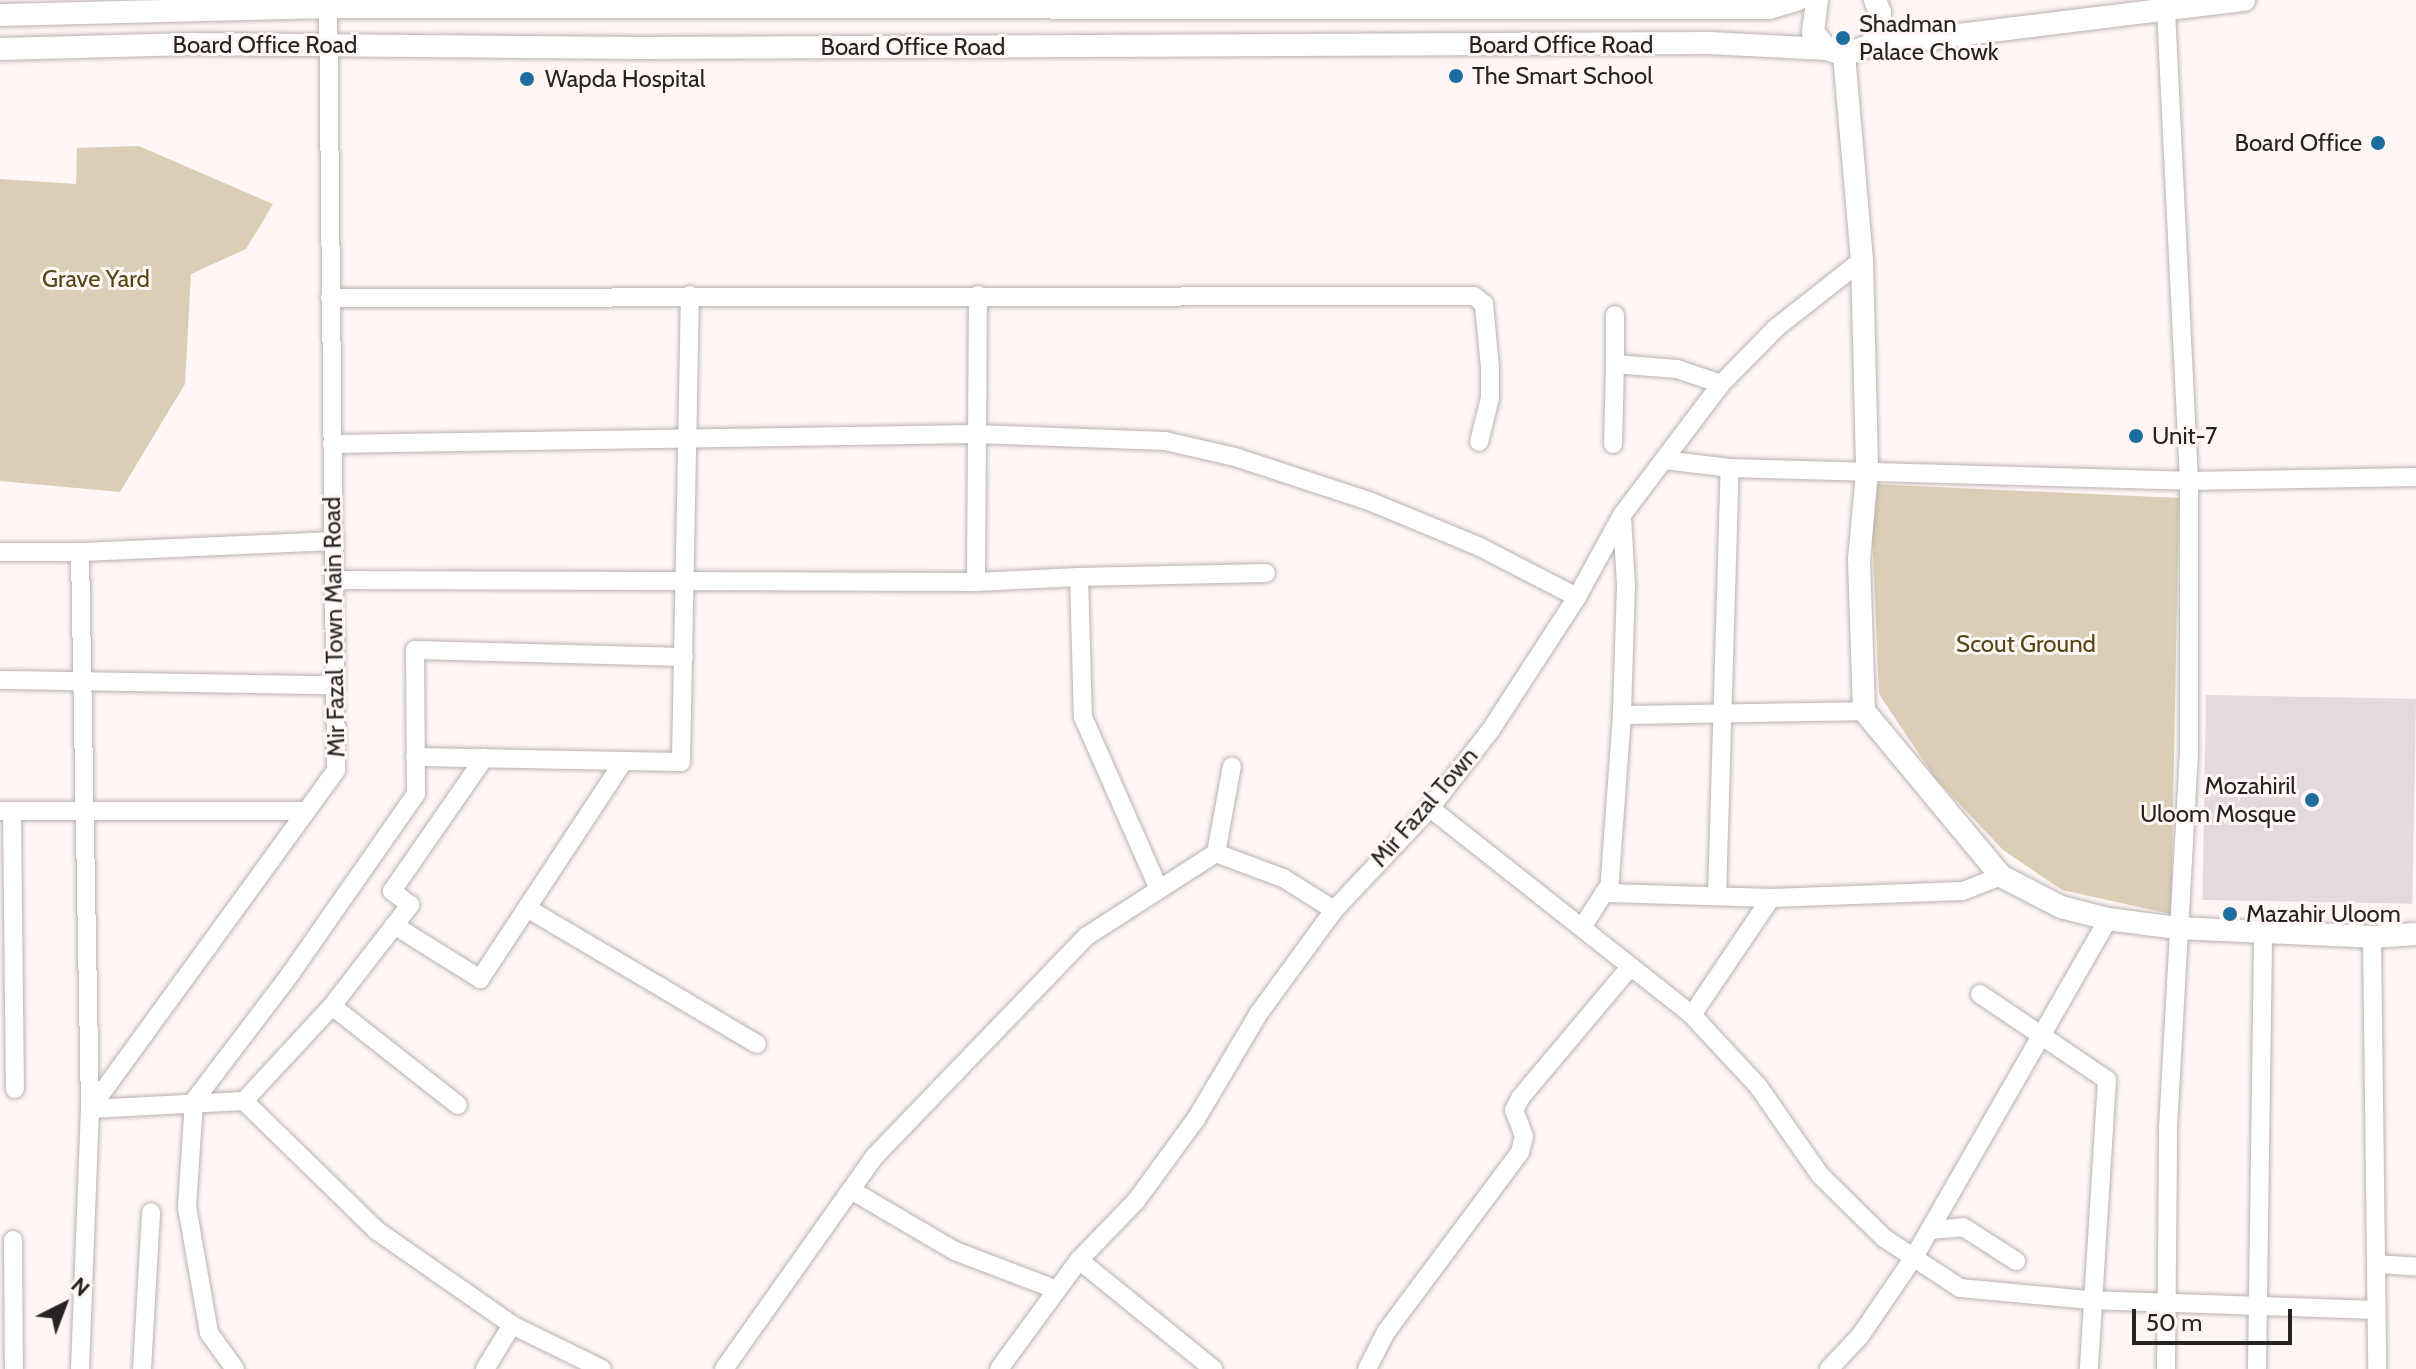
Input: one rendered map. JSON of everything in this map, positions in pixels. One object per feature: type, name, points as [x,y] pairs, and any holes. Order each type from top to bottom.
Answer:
[{"type":"street","name":"Board Office Road","points":[[0,15],[328,4],[1388,11],[1769,8],[1797,0]]},
{"type":"street","points":[[1817,0],[1811,22],[1836,52],[1862,260],[1867,472],[1859,560],[1864,711],[2001,876],[2061,907],[2108,919],[2177,928],[2372,937],[2416,934]]},
{"type":"street","points":[[1869,46],[1881,23],[1875,0]]},
{"type":"street","points":[[1836,52],[2244,0]]},
{"type":"street","name":"Mir Fazal Town Main Road","points":[[90,1109],[336,770],[331,541],[328,4]]},
{"type":"street","points":[[2166,11],[2189,481],[2189,754],[2177,928],[2166,1369]]},
{"type":"street","name":"Board Office Road","points":[[0,49],[329,44],[1709,43],[1836,52]]},
{"type":"street","name":"Mir Fazal Town","points":[[999,1369],[1079,1260],[1153,1178],[1196,1119],[1259,1013],[1334,910],[1430,808],[1490,731],[1577,597],[1622,515],[1721,384],[1776,328],[1862,260]]},
{"type":"street","points":[[330,298],[690,295],[1478,297],[1484,304],[1490,398],[1479,442]]},
{"type":"street","points":[[415,757],[681,762],[691,438],[690,295]]},
{"type":"street","points":[[976,582],[978,295]]},
{"type":"street","points":[[1613,444],[1615,315]]},
{"type":"street","points":[[1615,364],[1677,369],[1721,384]]},
{"type":"street","points":[[332,444],[976,434],[1165,441],[1235,457],[1369,501],[1480,547],[1577,597]]},
{"type":"street","points":[[1664,460],[1730,468],[2189,481],[2416,477]]},
{"type":"street","points":[[1717,896],[1730,468]]},
{"type":"street","points":[[1583,926],[1606,890],[1622,715],[1626,585],[1622,515]]},
{"type":"street","points":[[0,552],[80,552],[331,541]]},
{"type":"street","points":[[80,552],[90,1109],[80,1369]]},
{"type":"street","points":[[334,580],[686,578],[976,582],[1266,573]]},
{"type":"street","points":[[1079,577],[1083,717],[1159,889]]},
{"type":"street","points":[[235,1369],[209,1333],[187,1207],[194,1101],[291,973],[416,794],[415,650],[684,657]]},
{"type":"street","points":[[0,680],[335,685]]},
{"type":"street","points":[[1622,715],[1724,716],[1864,711]]},
{"type":"street","points":[[244,1101],[332,1006],[410,905],[392,891],[484,758]]},
{"type":"street","points":[[394,925],[480,979],[624,761]]},
{"type":"street","points":[[724,1369],[875,1156],[1087,936],[1216,853],[1232,766]]},
{"type":"street","points":[[1430,808],[1692,1015],[1758,1086],[1820,1175],[1884,1238],[1960,1288],[2090,1300],[2376,1310]]},
{"type":"street","points":[[15,1089],[6,811],[304,811]]},
{"type":"street","points":[[1216,853],[1283,878],[1334,910]]},
{"type":"street","points":[[1606,890],[1612,894],[1771,898],[1963,891],[2001,876]]},
{"type":"street","points":[[1692,1015],[1771,898]]},
{"type":"street","points":[[527,908],[757,1044]]},
{"type":"street","points":[[1829,1369],[1860,1336],[1931,1230],[2108,919]]},
{"type":"street","points":[[2257,1369],[2263,932]]},
{"type":"street","points":[[2372,937],[2377,1369]]},
{"type":"street","points":[[1367,1369],[1386,1332],[1520,1152],[1524,1136],[1514,1110],[1521,1097],[1630,967]]},
{"type":"street","points":[[1980,994],[2107,1080],[2110,1089],[2090,1300],[2089,1369]]},
{"type":"street","points":[[332,1006],[458,1105]]},
{"type":"street","points":[[90,1109],[194,1101],[244,1101],[376,1230],[512,1325],[602,1369]]},
{"type":"street","points":[[851,1190],[955,1251],[1057,1290]]},
{"type":"street","points":[[142,1369],[151,1212]]},
{"type":"street","points":[[1931,1230],[1963,1227],[2016,1261]]},
{"type":"street","points":[[13,1240],[14,1369]]},
{"type":"street","points":[[1079,1260],[1196,1352],[1213,1369]]},
{"type":"street","points":[[2377,1264],[2416,1267]]},
{"type":"street","points":[[485,1369],[512,1325]]},
{"type":"street","points":[[1186,1369],[1196,1352]]},
{"type":"green space","name":"Grave Yard","points":[[139,146],[273,204],[246,249],[191,274],[185,384],[120,492],[0,481],[0,179],[76,184],[77,148]]},
{"type":"green space","name":"Scout Ground","points":[[1870,484],[2179,498],[2171,914],[2062,890],[2003,850],[1935,778],[1879,694]]},
{"type":"building","name":"Mozahiril Uloom Mosque","points":[[2206,695],[2416,699],[2412,904],[2202,900]]},
{"type":"place","name":"Shadman Palace Chowk","points":[[1843,38]]},
{"type":"place","name":"The Smart School","points":[[1456,76]]},
{"type":"place","name":"Wapda Hospital","points":[[527,79]]},
{"type":"place","name":"Board Office","points":[[2378,143]]},
{"type":"place","name":"Unit-7","points":[[2136,436]]},
{"type":"place","name":"Mozahiril Uloom Mosque","points":[[2312,800]]},
{"type":"place","name":"Mazahir Uloom","points":[[2230,914]]}]
